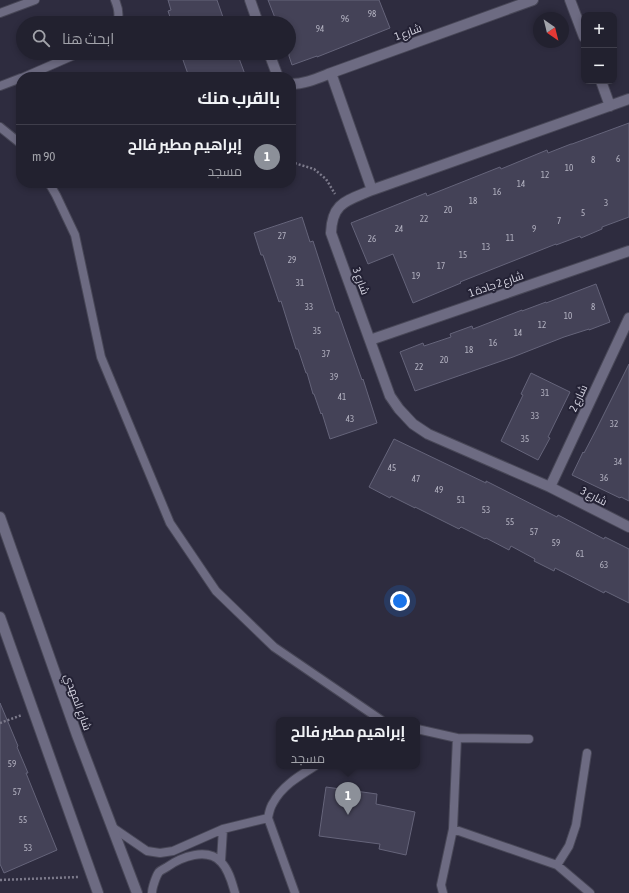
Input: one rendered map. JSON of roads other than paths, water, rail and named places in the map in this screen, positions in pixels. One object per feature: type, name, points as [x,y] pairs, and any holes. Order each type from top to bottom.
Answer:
[{"type":"street","points":[[250,0],[256,16]]},
{"type":"street","name":"شارع 1","points":[[296,84],[306,82],[533,0]]},
{"type":"street","points":[[570,0],[581,28]]},
{"type":"street","points":[[272,60],[276,72]]},
{"type":"street","points":[[331,73],[372,190],[629,99]]},
{"type":"street","points":[[602,84],[610,106]]},
{"type":"street","name":"شارع 3","points":[[372,190],[350,199],[341,205],[335,212],[331,233],[390,396],[399,409],[413,424],[428,434],[550,487],[629,527]]},
{"type":"street","name":"شارع 2 جادة 1","points":[[370,340],[629,251]]},
{"type":"street","name":"شارع 2","points":[[550,487],[629,318]]},
{"type":"street","name":"شارع المهدي","points":[[0,517],[77,734],[137,893]]},
{"type":"street","points":[[0,617],[98,893]]},
{"type":"lane","points":[[0,13],[34,0]]},
{"type":"lane","points":[[115,0],[119,16]]},
{"type":"lane","points":[[35,72],[63,60]]},
{"type":"lane","points":[[0,86],[16,80]]},
{"type":"lane","points":[[0,127],[16,140]]},
{"type":"lane","points":[[52,188],[75,235],[101,357],[170,523],[216,591],[274,647],[377,717]]},
{"type":"lane","points":[[420,730],[457,738],[529,739]]},
{"type":"lane","points":[[443,893],[441,886],[453,829],[457,738]]},
{"type":"lane","points":[[556,865],[569,846],[576,825],[586,753]]},
{"type":"lane","points":[[295,893],[268,818],[272,804],[281,792],[294,780],[310,769]]},
{"type":"lane","points":[[112,827],[147,851],[160,853],[173,851],[223,829],[268,818]]},
{"type":"lane","points":[[221,861],[223,829]]},
{"type":"lane","points":[[453,829],[556,865],[590,893]]},
{"type":"lane","points":[[152,893],[152,888],[158,873],[184,857],[198,855],[212,856],[221,861],[227,869],[235,893]]},
{"type":"place","name":"إبراهيم مطير فالح","points":[[348,815]]}]
